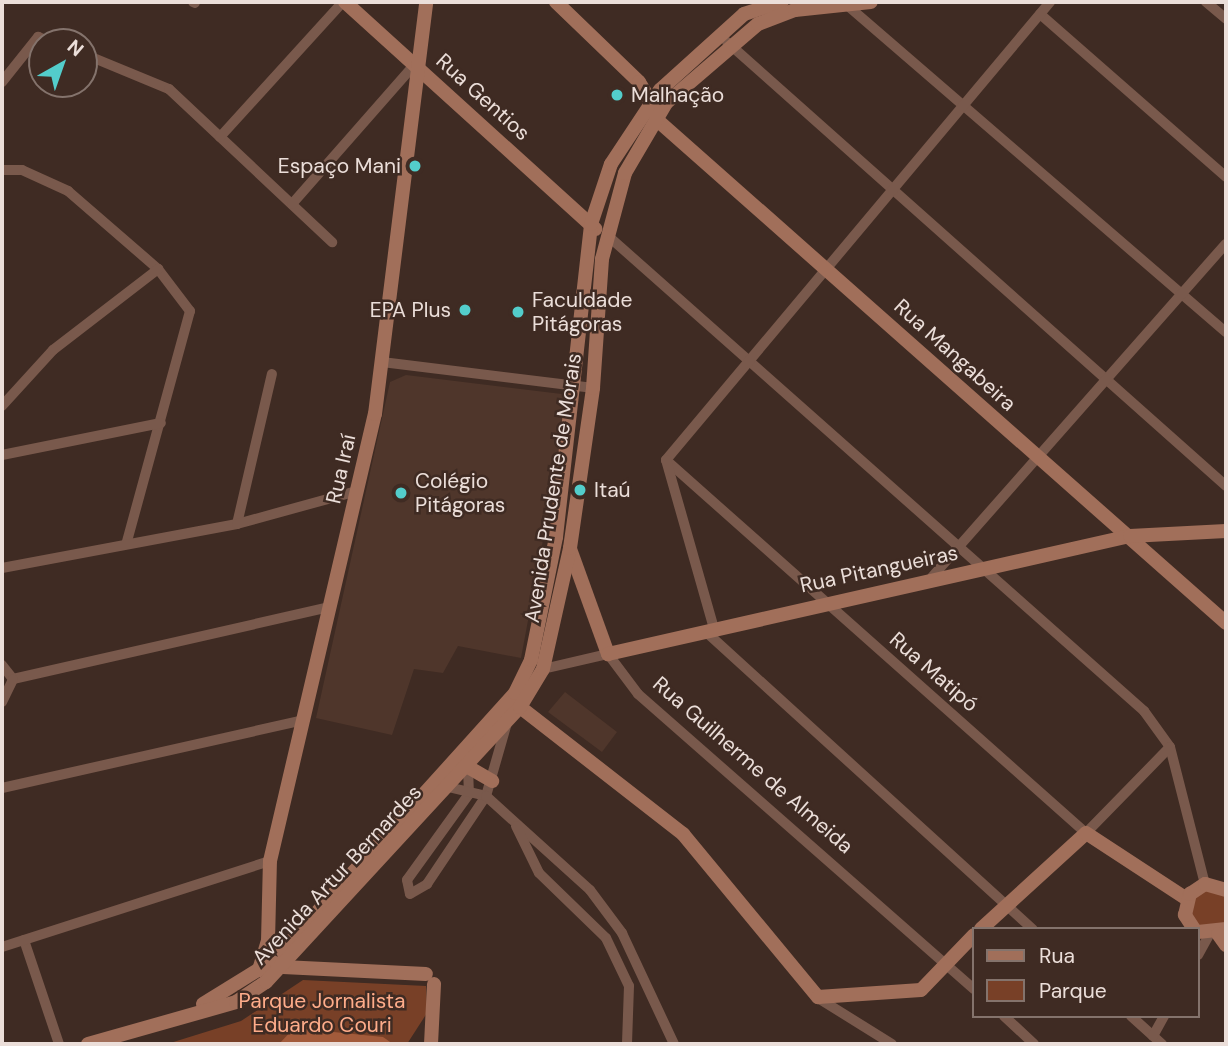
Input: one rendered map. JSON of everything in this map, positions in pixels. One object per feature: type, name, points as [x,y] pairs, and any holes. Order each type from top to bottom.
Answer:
[{"type":"street","name":"Rua Gentios","points":[[344,2],[591,224]]},
{"type":"street","points":[[220,137],[344,2]]},
{"type":"street","name":"Rua Iraí","points":[[260,980],[268,941],[270,861],[357,491],[382,362],[415,64],[426,2]]},
{"type":"street","points":[[556,2],[639,82],[660,97],[656,119]]},
{"type":"street","name":"Avenida Prudente de Morais","points":[[725,40],[744,8],[782,2]]},
{"type":"street","name":"Avenida Prudente de Morais","points":[[475,741],[523,679],[556,537],[578,384],[591,224],[611,164],[660,97],[725,40],[775,16],[871,2]]},
{"type":"street","points":[[1031,927],[709,630],[666,460],[823,266],[891,191],[1050,2]]},
{"type":"street","points":[[1206,2],[1226,19]]},
{"type":"street","points":[[849,4],[962,108],[1226,332]]},
{"type":"street","points":[[1040,14],[1226,177]]},
{"type":"street","points":[[394,45],[419,40]]},
{"type":"street","points":[[725,40],[891,191],[1226,486]]},
{"type":"street","points":[[2,82],[28,50]]},
{"type":"street","points":[[98,60],[169,89],[331,242]]},
{"type":"street","points":[[292,204],[415,64]]},
{"type":"street","name":"Avenida Prudente de Morais","points":[[427,884],[485,796],[492,781],[507,723],[543,669],[570,548],[593,388],[602,259],[625,173],[656,119]]},
{"type":"street","name":"Rua Mangabeira","points":[[656,119],[1226,623]]},
{"type":"street","points":[[2,170],[22,170],[68,191],[158,270],[190,311],[127,542]]},
{"type":"street","points":[[591,224],[602,259]]},
{"type":"street","points":[[607,235],[748,357],[1144,711],[1170,747],[1205,884]]},
{"type":"street","points":[[932,577],[962,547],[1226,244]]},
{"type":"street","points":[[2,406],[53,350],[158,270]]},
{"type":"street","points":[[382,362],[578,384],[593,388]]},
{"type":"street","points":[[237,524],[272,374]]},
{"type":"street","points":[[2,455],[160,423]]},
{"type":"street","name":"Rua Matipó","points":[[666,460],[822,602],[1086,833],[1187,899]]},
{"type":"street","points":[[2,568],[127,542],[237,524],[357,491]]},
{"type":"street","name":"Rua Pitangueiras","points":[[543,669],[932,577],[1130,536],[1226,531]]},
{"type":"street","points":[[556,537],[570,548]]},
{"type":"street","name":"Rua Guilherme de Almeida","points":[[570,548],[608,654],[638,694],[972,987]]},
{"type":"street","points":[[13,678],[330,607]]},
{"type":"street","points":[[2,665],[13,678]]},
{"type":"street","points":[[2,702],[13,678]]},
{"type":"street","points":[[520,707],[683,834],[818,998],[892,1044]]},
{"type":"street","points":[[2,788],[304,720]]},
{"type":"street","name":"Avenida Artur Bernardes","points":[[88,1044],[236,1002],[278,963],[449,788],[507,723]]},
{"type":"street","points":[[427,884],[410,894],[410,876],[469,794],[468,767],[475,741]]},
{"type":"street","name":"Avenida Artur Bernardes","points":[[295,945],[475,741]]},
{"type":"street","points":[[983,927],[1005,904],[1086,833],[1170,747]]},
{"type":"street","points":[[468,767],[492,781]]},
{"type":"street","points":[[449,788],[485,796],[590,890],[622,933],[674,1044]]},
{"type":"street","points":[[516,826],[539,873],[607,938],[629,986],[627,1044]]},
{"type":"street","points":[[2,947],[270,861]]},
{"type":"street","points":[[410,876],[427,884]]},
{"type":"street","points":[[1193,927],[1185,915],[1187,899],[1205,884],[1226,887]]},
{"type":"street","points":[[1200,953],[1216,935]]},
{"type":"street","points":[[818,998],[909,994],[972,937]]},
{"type":"street","points":[[24,940],[59,1044]]},
{"type":"street","points":[[268,941],[295,945],[321,968]]},
{"type":"street","points":[[268,941],[278,963],[402,975],[428,985],[431,1044]]},
{"type":"street","points":[[1006,1018],[1034,1044]]},
{"type":"street","points":[[1133,1018],[1162,1044]]},
{"type":"street","points":[[1153,1036],[1163,1018]]},
{"type":"shaded area","points":[[406,375],[570,395],[521,658],[458,646],[443,673],[414,669],[392,735],[316,718],[390,382]]},
{"type":"shaded area","points":[[565,692],[617,732],[602,752],[548,712]]},
{"type":"shaded area","points":[[294,1028],[383,1037],[393,1044],[279,1044]]},
{"type":"green space","points":[[1202,888],[1226,893],[1226,925],[1220,931],[1193,924],[1189,901]]},
{"type":"green space","name":"Parque Jornalista Eduardo Couri","points":[[303,980],[426,986],[427,1013],[407,1044],[167,1044],[241,1021]]},
{"type":"place","name":"Malhação","points":[[617,95]]},
{"type":"place","name":"Espaço Mani","points":[[415,166]]},
{"type":"place","name":"EPA Plus","points":[[465,310]]},
{"type":"place","name":"Faculdade Pitágoras","points":[[518,312]]},
{"type":"place","name":"Itaú","points":[[580,490]]},
{"type":"place","name":"Colégio Pitágoras","points":[[401,493]]}]
